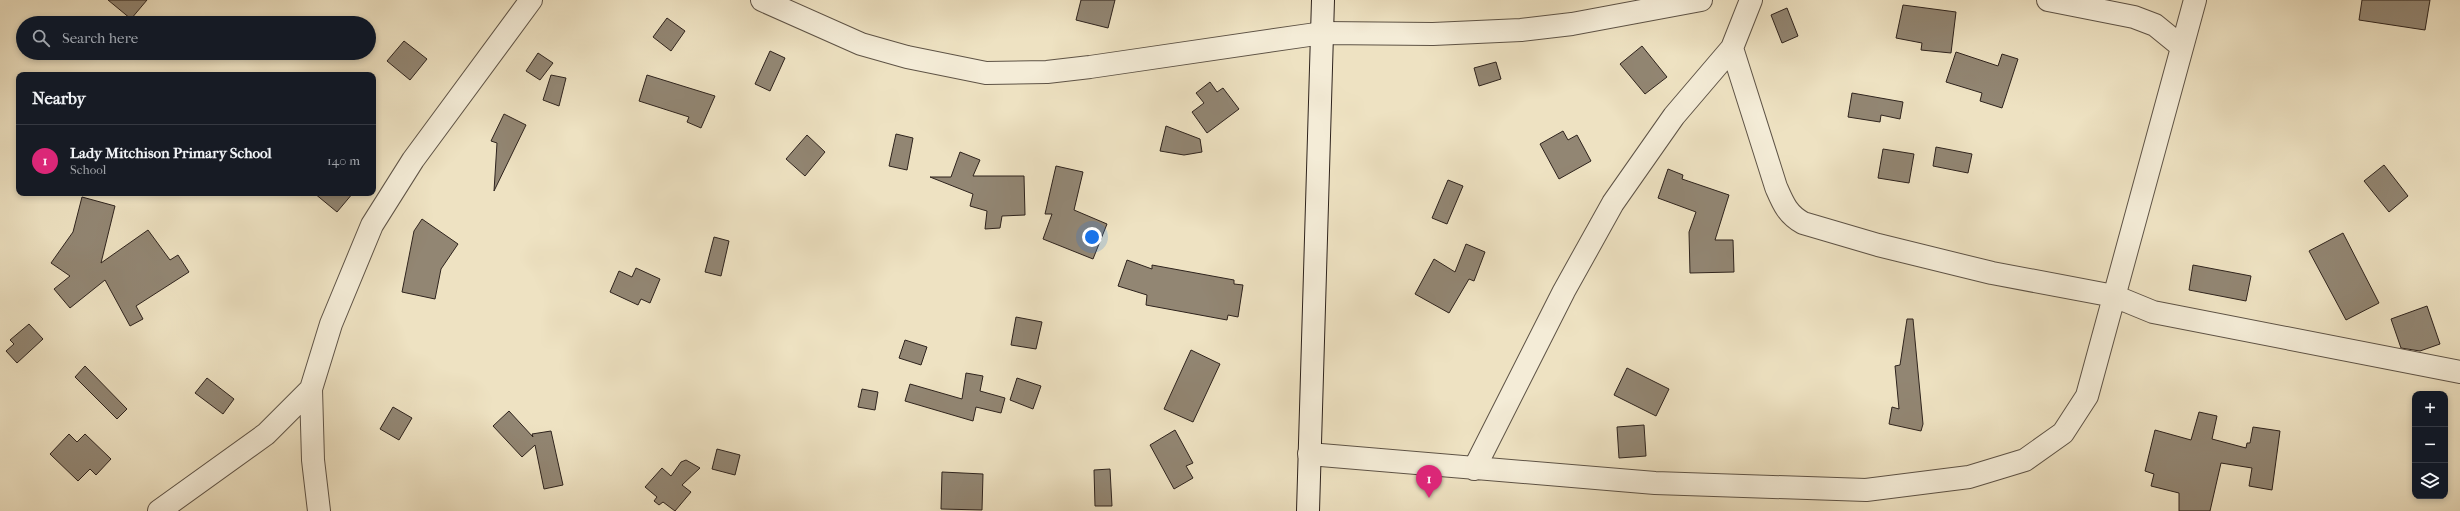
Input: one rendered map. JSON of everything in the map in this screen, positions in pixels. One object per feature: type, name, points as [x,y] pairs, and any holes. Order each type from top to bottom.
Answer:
[{"type":"street","points":[[319,511],[313,460],[311,390],[331,324],[372,225],[413,160],[531,0]]},
{"type":"street","points":[[762,0],[861,44],[907,57],[986,73],[1047,72],[1082,68],[1323,33],[1433,34],[1521,30],[1572,24],[1701,0]]},
{"type":"street","points":[[1308,511],[1323,0]]},
{"type":"street","points":[[1474,469],[1564,291],[1613,203],[1674,116],[1732,48],[1751,0]]},
{"type":"street","points":[[2048,0],[2134,17],[2155,25],[2182,47]]},
{"type":"street","points":[[1309,454],[1655,483],[1866,490],[1969,477],[2025,460],[2063,433],[2087,396],[2195,0]]},
{"type":"street","points":[[1732,48],[1776,187],[1785,209],[1792,217],[1803,223],[1886,247],[1992,273],[2114,296],[2153,312],[2460,372]]},
{"type":"street","points":[[159,511],[266,434],[311,390]]},
{"type":"building","points":[[108,0],[147,0],[134,16],[127,16]]},
{"type":"building","points":[[1081,0],[1115,0],[1108,28],[1076,20]]},
{"type":"building","points":[[2362,0],[2430,0],[2425,30],[2359,20]]},
{"type":"building","points":[[1903,5],[1956,12],[1951,53],[1921,50],[1922,43],[1896,38]]},
{"type":"building","points":[[1787,8],[1798,36],[1782,43],[1771,15]]},
{"type":"building","points":[[667,18],[685,31],[671,51],[653,37]]},
{"type":"building","points":[[404,41],[427,59],[410,80],[387,61]]},
{"type":"building","points":[[1642,46],[1667,77],[1645,94],[1620,64]]},
{"type":"building","points":[[770,51],[785,58],[770,91],[755,84]]},
{"type":"building","points":[[1956,52],[1998,66],[2002,54],[2018,59],[2002,108],[1980,101],[1982,93],[1946,82]]},
{"type":"building","points":[[538,53],[553,63],[540,80],[526,71]]},
{"type":"building","points":[[1496,62],[1501,79],[1479,86],[1474,68]]},
{"type":"building","points":[[551,75],[566,78],[559,106],[543,100]]},
{"type":"building","points":[[647,75],[715,96],[701,128],[687,122],[689,117],[639,101]]},
{"type":"building","points":[[1210,82],[1217,92],[1223,88],[1239,109],[1207,133],[1192,112],[1204,103],[1196,93]]},
{"type":"building","points":[[1852,93],[1903,102],[1900,119],[1881,115],[1880,122],[1848,117]]},
{"type":"building","points":[[504,114],[526,125],[494,191],[497,143],[491,141]]},
{"type":"building","points":[[1166,126],[1200,139],[1202,152],[1184,155],[1160,151]]},
{"type":"building","points":[[1563,131],[1568,140],[1577,135],[1591,161],[1559,179],[1540,144]]},
{"type":"building","points":[[896,134],[913,138],[907,170],[889,166]]},
{"type":"building","points":[[807,135],[825,152],[805,176],[786,159]]},
{"type":"building","points":[[1936,147],[1972,154],[1968,173],[1933,166]]},
{"type":"building","points":[[1883,149],[1914,154],[1909,183],[1878,178]]},
{"type":"building","points":[[960,152],[980,160],[973,176],[1024,176],[1025,215],[1002,216],[1000,228],[985,229],[987,211],[970,206],[973,194],[930,177],[951,177]]},
{"type":"building","points":[[2384,165],[2408,196],[2389,212],[2364,181]]},
{"type":"building","points":[[1056,166],[1083,172],[1074,210],[1107,224],[1093,259],[1043,239],[1052,214],[1045,214]]},
{"type":"building","points":[[1668,169],[1683,175],[1682,179],[1729,195],[1715,240],[1733,240],[1734,272],[1690,273],[1689,232],[1696,212],[1658,198]]},
{"type":"building","points":[[1448,180],[1463,186],[1447,224],[1432,218]]},
{"type":"building","points":[[318,196],[350,196],[337,212]]},
{"type":"building","points":[[82,197],[115,206],[101,263],[148,230],[170,260],[178,255],[189,272],[136,306],[143,319],[130,326],[105,280],[70,308],[54,289],[70,276],[51,263],[73,232]]},
{"type":"building","points":[[422,219],[458,244],[441,269],[435,299],[402,292],[414,231]]},
{"type":"building","points":[[2343,233],[2379,303],[2346,320],[2309,251]]},
{"type":"building","points":[[714,237],[729,241],[721,276],[705,272]]},
{"type":"building","points":[[1466,244],[1485,252],[1474,281],[1469,279],[1449,313],[1415,294],[1434,259],[1455,272]]},
{"type":"building","points":[[1127,260],[1152,269],[1152,265],[1234,280],[1234,284],[1243,285],[1238,317],[1228,315],[1227,320],[1146,305],[1147,295],[1118,286]]},
{"type":"building","points":[[2193,265],[2251,276],[2246,301],[2189,290]]},
{"type":"building","points":[[636,268],[660,279],[650,303],[641,299],[638,305],[610,292],[619,271],[632,277]]},
{"type":"building","points":[[2427,306],[2440,344],[2420,351],[2401,348],[2391,319]]},
{"type":"building","points":[[1016,317],[1042,322],[1036,349],[1011,345]]},
{"type":"building","points":[[1907,319],[1913,319],[1923,424],[1921,431],[1889,424],[1892,407],[1899,409],[1895,366],[1900,365]]},
{"type":"building","points":[[29,324],[43,339],[17,363],[6,351],[14,344],[10,340]]},
{"type":"building","points":[[905,340],[927,347],[921,365],[899,358]]},
{"type":"building","points":[[1191,350],[1220,364],[1193,422],[1164,409]]},
{"type":"building","points":[[85,366],[127,409],[117,419],[75,377]]},
{"type":"building","points":[[1627,368],[1669,389],[1656,416],[1614,395]]},
{"type":"building","points":[[966,373],[983,376],[980,391],[1005,398],[1001,413],[976,407],[973,421],[905,401],[910,384],[962,399]]},
{"type":"building","points":[[207,378],[234,399],[223,414],[195,393]]},
{"type":"building","points":[[1017,378],[1041,386],[1033,409],[1010,400]]},
{"type":"building","points":[[862,389],[878,392],[875,410],[858,407]]},
{"type":"building","points":[[393,407],[412,418],[399,440],[380,429]]},
{"type":"building","points":[[509,411],[533,437],[532,434],[551,431],[563,485],[544,489],[535,445],[522,457],[493,426]]},
{"type":"building","points":[[2199,412],[2217,416],[2212,439],[2246,448],[2247,443],[2250,443],[2253,427],[2280,431],[2272,490],[2249,486],[2252,468],[2221,463],[2210,511],[2179,511],[2179,493],[2151,486],[2154,474],[2145,471],[2155,430],[2191,440]]},
{"type":"building","points":[[1644,425],[1646,456],[1619,458],[1617,427]]},
{"type":"building","points":[[1175,430],[1193,463],[1186,466],[1193,478],[1174,489],[1150,445]]},
{"type":"building","points":[[69,434],[77,442],[85,434],[111,459],[96,475],[90,469],[78,481],[50,454]]},
{"type":"building","points":[[717,449],[740,455],[735,475],[712,469]]},
{"type":"building","points":[[686,460],[700,468],[682,485],[691,492],[675,511],[663,502],[659,505],[654,501],[657,497],[645,487],[662,468],[671,476],[681,462]]},
{"type":"building","points":[[1110,469],[1112,506],[1095,506],[1094,470]]},
{"type":"building","points":[[942,472],[983,474],[982,510],[941,509]]},
{"type":"place","name":"Lady Mitchison Primary School","points":[[1429,498]]}]
